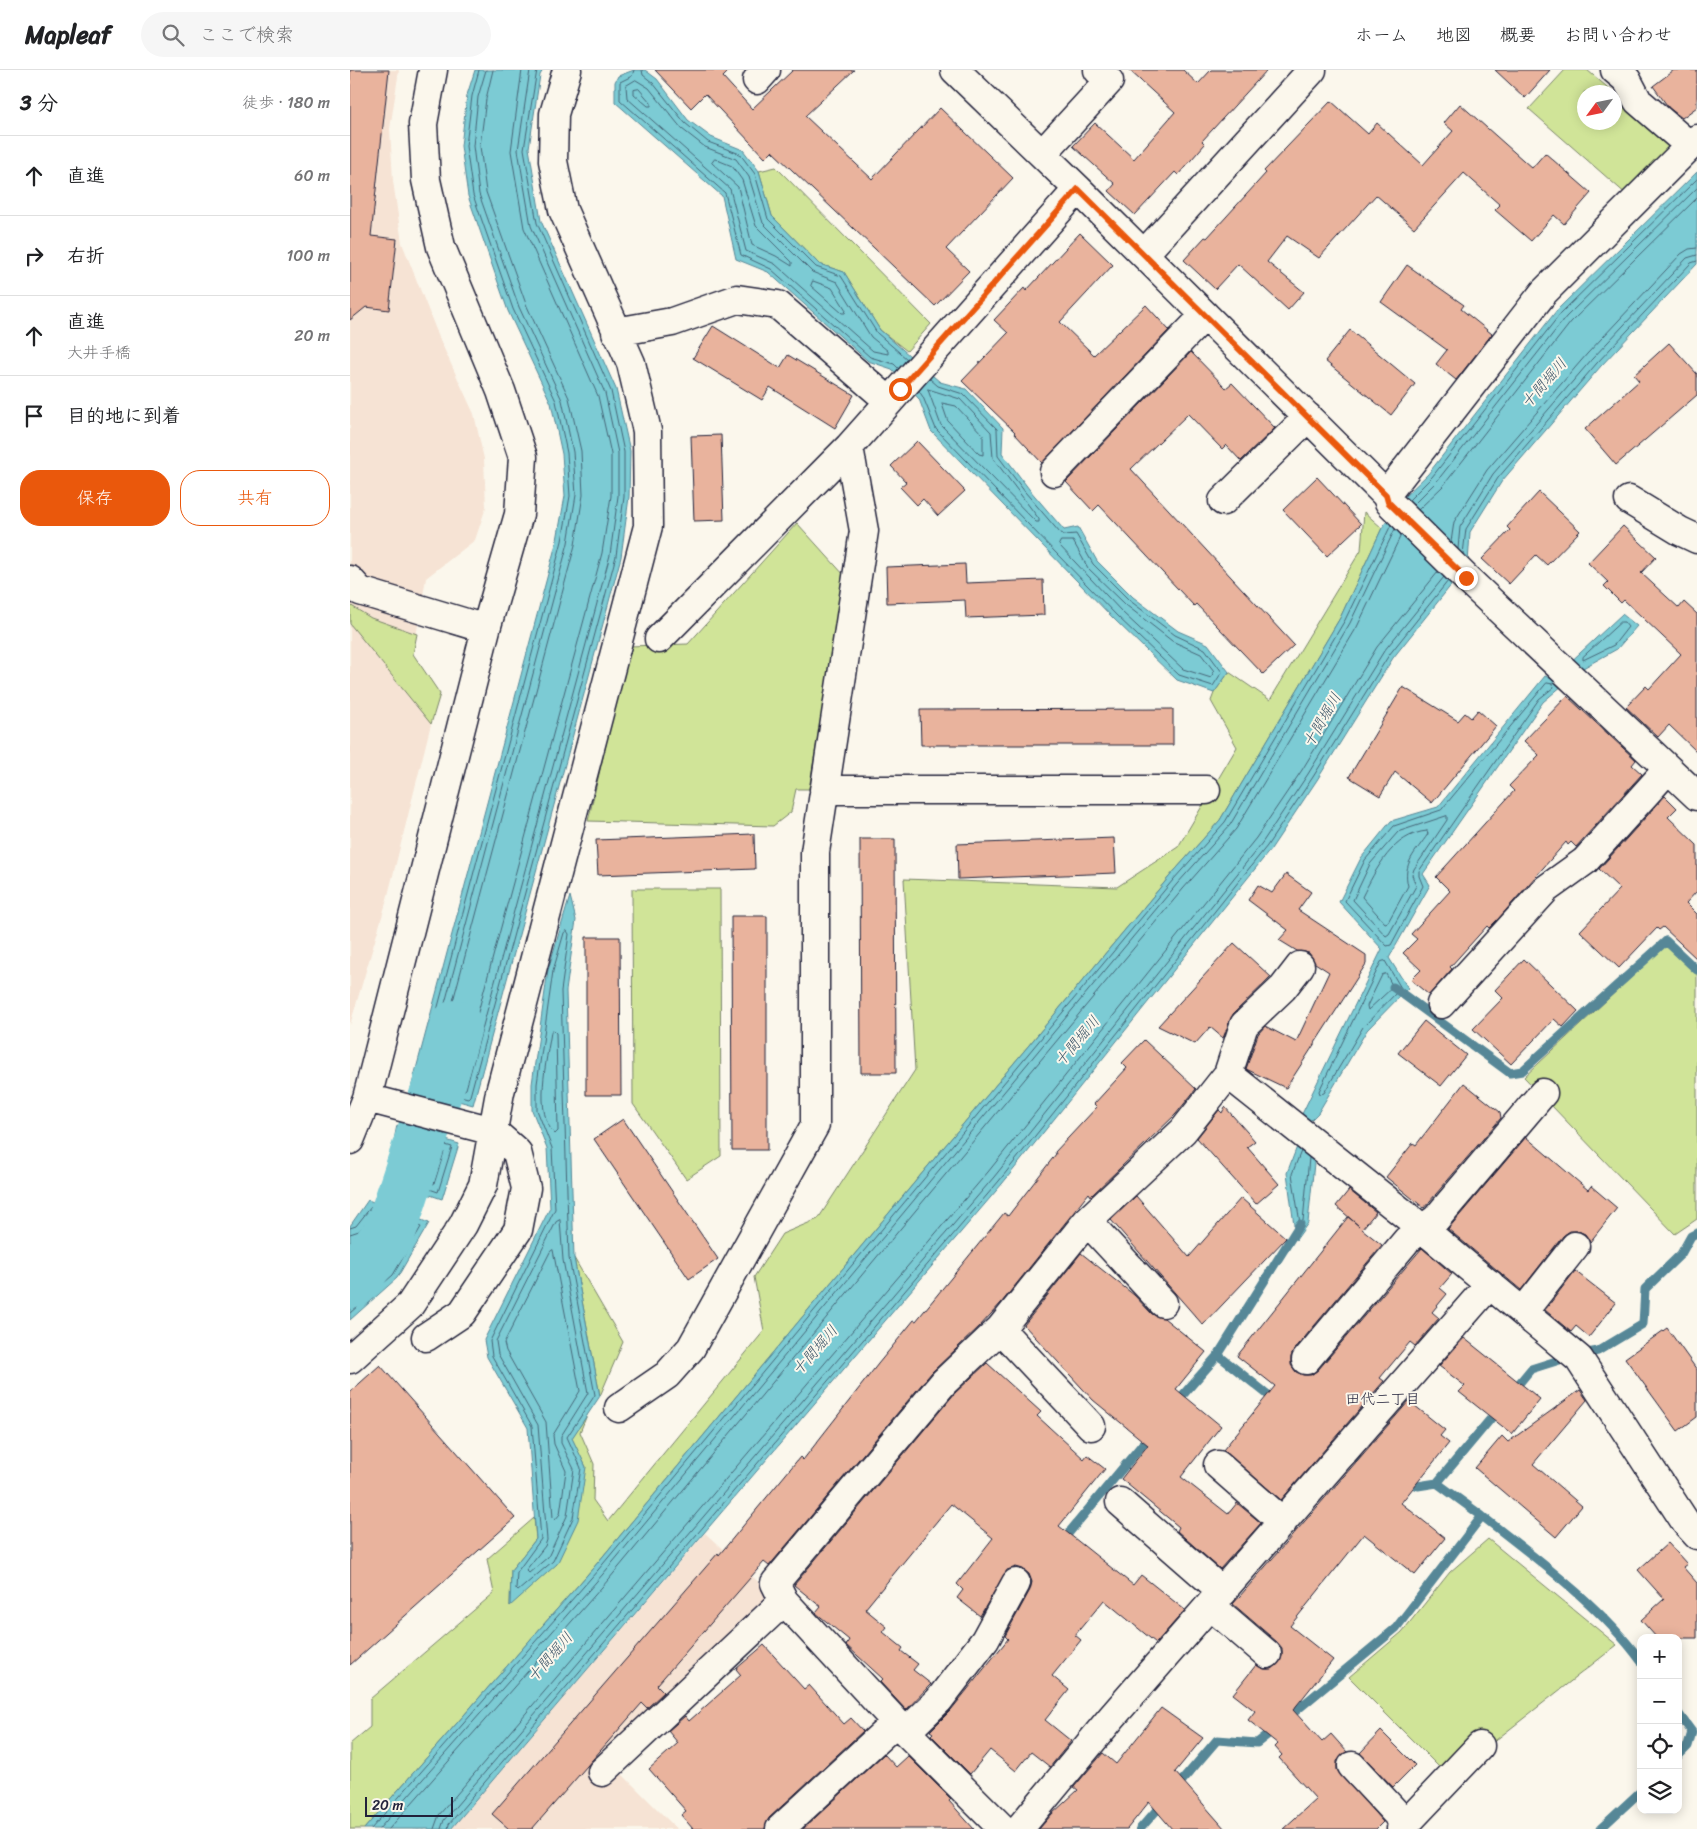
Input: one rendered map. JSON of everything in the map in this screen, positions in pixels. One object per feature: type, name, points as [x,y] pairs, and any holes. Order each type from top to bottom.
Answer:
[{"type":"street","points":[[350,1140],[378,1101],[486,629],[519,514],[523,457],[501,391],[441,247],[426,180],[423,124],[433,70]]},
{"type":"street","points":[[350,1359],[410,1304],[463,1225],[483,1185],[488,1130],[500,1092],[648,526],[647,431],[631,363],[563,210],[553,162],[554,114],[567,70]]},
{"type":"street","points":[[955,70],[1308,417],[1466,578],[1667,770],[1697,796]]},
{"type":"street","points":[[1042,154],[1109,81],[1098,70]]},
{"type":"street","points":[[1144,254],[1312,70]]},
{"type":"street","points":[[1387,498],[1544,292],[1693,142],[1638,100],[1627,80],[1615,70]]},
{"type":"street","points":[[658,639],[849,447],[1078,189]]},
{"type":"street","points":[[616,332],[672,322],[737,299],[778,305],[895,395]]},
{"type":"street","points":[[1054,472],[1205,315]]},
{"type":"street","points":[[1223,501],[1308,417]]},
{"type":"street","points":[[619,1408],[667,1375],[691,1348],[815,1124],[815,852],[864,532],[849,447]]},
{"type":"street","points":[[1629,500],[1697,539]]},
{"type":"street","points":[[350,580],[360,591],[486,629]]},
{"type":"street","points":[[1441,1004],[1546,889],[1584,861],[1667,770]]},
{"type":"street","points":[[824,790],[1206,790]]},
{"type":"street","points":[[1003,1829],[901,1727],[784,1602],[775,1583],[944,1382],[1000,1329],[1087,1221],[1183,1131],[1228,1074],[1244,1025],[1283,988],[1300,966]]},
{"type":"street","points":[[1228,1074],[1423,1229],[1574,1354],[1686,1523],[1697,1535]]},
{"type":"street","points":[[1306,1360],[1407,1240],[1436,1219],[1543,1093]]},
{"type":"street","points":[[378,1101],[488,1130],[517,1152],[526,1188],[518,1230],[462,1313],[426,1337]]},
{"type":"street","points":[[1087,1221],[1164,1303]]},
{"type":"street","points":[[1523,1312],[1575,1246]]},
{"type":"street","points":[[1019,1829],[1112,1717],[1490,1284]]},
{"type":"street","points":[[1000,1329],[1091,1426]]},
{"type":"street","points":[[1218,1465],[1283,1522]]},
{"type":"street","points":[[1120,1502],[1217,1599],[1267,1654]]},
{"type":"street","points":[[780,1829],[901,1727],[939,1700],[985,1640],[1016,1583]]},
{"type":"street","points":[[602,1772],[784,1602]]},
{"type":"street","points":[[1352,1766],[1403,1826],[1480,1746]]},
{"type":"shaded area","points":[[350,70],[399,70],[390,129],[393,181],[402,243],[440,340],[474,414],[484,459],[486,507],[475,540],[426,578],[413,654],[440,694],[386,903],[350,1025]]},
{"type":"shaded area","points":[[705,1533],[765,1588],[774,1601],[606,1758],[677,1829],[451,1829]]},
{"type":"green space","points":[[1565,70],[1587,70],[1605,85],[1577,85],[1577,130],[1622,130],[1622,100],[1675,146],[1627,195],[1529,109]]},
{"type":"green space","points":[[776,167],[931,324],[907,351],[880,330],[844,272],[819,264],[772,216],[759,171]]},
{"type":"green space","points":[[1364,512],[1382,528],[1340,618],[1220,820],[1169,877],[594,1567],[364,1829],[350,1829],[350,1744],[370,1727],[370,1699],[494,1593],[487,1559],[534,1518],[536,1539],[511,1570],[510,1606],[586,1467],[571,1438],[587,1415],[580,1432],[594,1464],[593,1500],[608,1521],[764,1331],[754,1277],[782,1234],[818,1219],[915,1070],[904,879],[1117,887],[1178,847],[1237,747],[1211,701],[1214,693],[1229,672],[1270,700],[1361,550]]},
{"type":"green space","points":[[797,523],[845,576],[809,789],[796,789],[791,812],[773,826],[588,821],[629,646],[688,644]]},
{"type":"green space","points":[[350,605],[371,618],[417,634],[413,654],[440,694],[431,724],[350,624]]},
{"type":"green space","points":[[632,889],[720,889],[721,1156],[686,1179],[633,1104]]},
{"type":"green space","points":[[1666,945],[1697,974],[1697,1219],[1675,1234],[1524,1077]]},
{"type":"green space","points":[[574,1258],[623,1342],[600,1396]]},
{"type":"green space","points":[[1488,1539],[1617,1645],[1496,1740],[1455,1783],[1349,1677],[1402,1632],[1450,1572]]},
{"type":"water","points":[[475,70],[543,70],[540,75],[529,148],[541,221],[616,389],[630,451],[629,497],[621,557],[473,1105],[411,1088],[557,540],[565,496],[562,454],[551,403],[508,311],[468,196],[461,146],[467,95]]},
{"type":"water","points":[[634,70],[645,70],[657,79],[688,120],[711,137],[743,150],[759,171],[772,216],[819,264],[844,272],[880,330],[940,382],[966,389],[1003,428],[1002,453],[1029,489],[1064,530],[1078,527],[1097,561],[1133,597],[1178,631],[1208,644],[1229,672],[1214,693],[1177,680],[1114,619],[931,431],[919,399],[892,369],[868,361],[768,272],[736,259],[722,196],[615,102],[615,82],[618,76]]},
{"type":"water","name":"十間堀川","points":[[1697,172],[1697,264],[1601,366],[1502,481],[1470,532],[1468,564],[1393,658],[1317,780],[1271,849],[1002,1184],[451,1829],[364,1829],[594,1567],[1169,877],[1220,820],[1340,618],[1382,528],[1403,498],[1428,474],[1557,310]]},
{"type":"water","points":[[1622,614],[1637,626],[1617,649],[1583,668],[1543,702],[1423,874],[1430,885],[1389,958],[1408,988],[1367,1030],[1318,1113],[1310,1121],[1310,1146],[1315,1153],[1308,1223],[1296,1240],[1287,1173],[1306,1123],[1302,1114],[1382,949],[1339,902],[1361,858],[1391,821],[1438,807],[1545,676],[1552,679]]},
{"type":"water","points":[[570,896],[576,920],[566,991],[574,1258],[600,1396],[572,1438],[586,1467],[578,1520],[557,1564],[510,1606],[511,1570],[536,1539],[528,1428],[487,1357],[484,1340],[550,1208],[547,1148],[532,1110],[532,1084],[548,970]]},
{"type":"water","points":[[397,1125],[459,1144],[442,1199],[386,1180]]},
{"type":"water","points":[[368,1200],[429,1223],[397,1278],[350,1320],[350,1226]]},
{"type":"building","points":[[350,70],[389,70],[371,236],[397,239],[389,310],[366,307],[350,320]]},
{"type":"building","points":[[655,70],[730,70],[723,77],[752,109],[793,70],[854,70],[805,116],[872,179],[940,108],[1013,178],[946,249],[969,271],[935,306],[772,151],[765,158],[705,94],[691,108]]},
{"type":"building","points":[[1129,70],[1183,70],[1198,84],[1211,70],[1267,70],[1202,141],[1205,144],[1178,175],[1175,172],[1135,215],[1109,191],[1115,184],[1073,146],[1095,123],[1134,159],[1175,112]]},
{"type":"building","points":[[1495,70],[1550,70],[1525,98]]},
{"type":"building","points":[[1674,70],[1697,70],[1697,107],[1682,118],[1669,108],[1653,86]]},
{"type":"building","points":[[1331,101],[1368,134],[1377,123],[1423,165],[1453,131],[1444,123],[1460,104],[1532,168],[1545,153],[1591,193],[1564,224],[1554,215],[1531,241],[1495,210],[1500,205],[1464,173],[1414,228],[1376,195],[1319,258],[1287,236],[1267,262],[1304,292],[1288,310],[1238,264],[1215,289],[1184,260],[1205,237],[1207,238],[1266,173],[1264,171]]},
{"type":"building","points":[[1080,233],[1113,265],[1060,322],[1094,355],[1146,305],[1169,330],[1042,463],[1015,432],[962,381],[1008,333],[994,320],[1024,288],[1026,291]]},
{"type":"building","points":[[1407,265],[1464,305],[1461,309],[1492,334],[1456,380],[1436,364],[1447,350],[1381,302]]},
{"type":"building","points":[[713,326],[780,368],[788,355],[854,395],[835,428],[770,387],[762,400],[693,358]]},
{"type":"building","points":[[1350,330],[1415,384],[1391,415],[1325,361]]},
{"type":"building","points":[[1669,343],[1697,374],[1697,395],[1616,465],[1585,429],[1639,381],[1634,375]]},
{"type":"building","points":[[1191,352],[1226,388],[1232,383],[1275,428],[1241,461],[1226,445],[1222,449],[1188,414],[1131,469],[1294,645],[1263,674],[1196,604],[1194,606],[1099,505],[1093,511],[1066,482]]},
{"type":"building","points":[[721,435],[724,520],[694,521],[691,436]]},
{"type":"building","points":[[917,441],[965,491],[938,516],[923,499],[917,505],[900,487],[906,482],[891,466]]},
{"type":"building","points":[[1317,477],[1361,524],[1327,556],[1283,510]]},
{"type":"building","points":[[1539,492],[1580,531],[1547,565],[1536,555],[1509,584],[1482,559],[1510,530],[1507,527]]},
{"type":"building","points":[[1623,526],[1656,557],[1641,573],[1679,608],[1684,602],[1697,614],[1697,752],[1669,725],[1658,737],[1626,707],[1646,686],[1649,689],[1681,654],[1624,600],[1621,603],[1604,586],[1608,582],[1588,563]]},
{"type":"building","points":[[965,564],[966,583],[1043,580],[1044,615],[966,618],[965,600],[887,603],[886,567]]},
{"type":"building","points":[[1403,687],[1458,721],[1465,713],[1471,718],[1478,710],[1496,726],[1432,803],[1395,772],[1380,796],[1349,777]]},
{"type":"building","points":[[1567,696],[1636,760],[1632,765],[1642,774],[1576,847],[1571,842],[1568,845],[1566,842],[1499,918],[1489,928],[1487,926],[1450,967],[1452,969],[1429,995],[1411,980],[1421,970],[1403,953],[1417,939],[1411,934],[1450,891],[1436,877],[1514,791],[1509,786],[1539,755],[1524,741]]},
{"type":"building","points":[[1173,709],[1173,745],[921,745],[920,710]]},
{"type":"building","points":[[1665,796],[1677,808],[1668,817],[1697,845],[1697,891],[1686,903],[1697,914],[1697,959],[1663,927],[1659,930],[1657,928],[1619,968],[1580,931],[1620,889],[1599,869]]},
{"type":"building","points":[[754,834],[755,869],[598,875],[596,840]]},
{"type":"building","points":[[1114,838],[1116,873],[958,879],[957,844]]},
{"type":"building","points":[[860,839],[895,839],[896,1073],[861,1073]]},
{"type":"building","points":[[1286,874],[1311,892],[1298,910],[1366,955],[1366,964],[1286,1088],[1246,1069],[1258,1034],[1265,1026],[1296,1042],[1329,972],[1315,963],[1309,953],[1297,951],[1279,940],[1288,930],[1248,900],[1258,885],[1272,893]]},
{"type":"building","points":[[731,916],[767,916],[767,1150],[732,1150]]},
{"type":"building","points":[[586,937],[620,937],[621,1095],[586,1095]]},
{"type":"building","points":[[1234,943],[1271,977],[1233,1014],[1223,1038],[1210,1027],[1195,1044],[1158,1026]]},
{"type":"building","points":[[1524,959],[1578,1011],[1563,1027],[1554,1019],[1511,1064],[1473,1029],[1503,998],[1495,990]]},
{"type":"building","points":[[1424,1021],[1466,1055],[1441,1086],[1398,1053]]},
{"type":"building","points":[[1144,1040],[1196,1089],[1176,1114],[1091,1196],[1089,1193],[1002,1302],[932,1372],[769,1566],[764,1562],[657,1685],[664,1692],[647,1708],[642,1703],[532,1829],[509,1829],[492,1814],[718,1553],[719,1555],[800,1457],[803,1460],[914,1320],[916,1321],[1004,1213],[1008,1216],[1056,1154],[1055,1152],[1097,1107],[1094,1104],[1127,1068],[1122,1063]]},
{"type":"building","points":[[1464,1083],[1500,1112],[1501,1118],[1424,1208],[1386,1177],[1413,1143],[1416,1145]]},
{"type":"building","points":[[1225,1107],[1255,1141],[1247,1147],[1279,1184],[1256,1204],[1197,1138],[1219,1110],[1222,1113]]},
{"type":"building","points":[[623,1119],[718,1259],[689,1279],[594,1139]]},
{"type":"building","points":[[1526,1137],[1588,1190],[1591,1186],[1617,1208],[1590,1242],[1585,1234],[1578,1231],[1570,1231],[1563,1236],[1521,1290],[1448,1229]]},
{"type":"building","points":[[1349,1190],[1376,1212],[1362,1229],[1382,1245],[1294,1350],[1291,1357],[1291,1365],[1296,1372],[1303,1375],[1311,1375],[1318,1370],[1422,1248],[1452,1274],[1440,1288],[1447,1294],[1432,1312],[1439,1318],[1415,1346],[1410,1342],[1380,1378],[1384,1381],[1281,1500],[1223,1450],[1275,1386],[1237,1356],[1348,1217],[1359,1226],[1336,1206]]},
{"type":"building","points":[[1136,1196],[1189,1257],[1241,1198],[1286,1238],[1203,1325],[1111,1220]]},
{"type":"building","points":[[1081,1253],[1134,1295],[1152,1314],[1164,1318],[1206,1352],[1176,1389],[1221,1426],[1181,1477],[1228,1514],[1237,1503],[1261,1523],[1220,1569],[1177,1531],[1179,1527],[1121,1479],[1148,1445],[1093,1400],[1024,1325]]},
{"type":"building","points":[[1575,1271],[1616,1303],[1589,1337],[1576,1326],[1571,1332],[1545,1310]]},
{"type":"building","points":[[1667,1328],[1697,1370],[1697,1417],[1678,1431],[1625,1358]]},
{"type":"building","points":[[1464,1338],[1540,1399],[1512,1434],[1459,1392],[1465,1386],[1439,1366]]},
{"type":"building","points":[[987,1363],[1041,1412],[1037,1416],[1084,1459],[1087,1455],[1105,1469],[1059,1526],[1133,1585],[1141,1575],[1185,1610],[1156,1643],[1104,1600],[1075,1635],[1081,1640],[1052,1676],[1069,1690],[1045,1720],[1071,1741],[1050,1767],[1031,1752],[1016,1771],[990,1750],[970,1774],[931,1735],[933,1733],[930,1731],[951,1710],[1008,1639],[1005,1636],[1030,1590],[1032,1582],[1029,1574],[1023,1569],[1016,1567],[1007,1570],[980,1616],[957,1598],[963,1590],[957,1584],[993,1538],[951,1504],[865,1609],[887,1627],[883,1632],[903,1648],[901,1651],[918,1664],[913,1670],[931,1684],[906,1710],[880,1682],[883,1679],[846,1645],[849,1640],[816,1613],[821,1607],[794,1585],[955,1393]]},
{"type":"building","points":[[380,1365],[515,1518],[350,1665],[350,1392]]},
{"type":"building","points":[[1580,1390],[1587,1400],[1533,1464],[1582,1506],[1556,1537],[1475,1468],[1502,1436],[1508,1442]]},
{"type":"building","points":[[1409,1401],[1445,1430],[1440,1436],[1449,1443],[1401,1503],[1445,1538],[1415,1575],[1364,1534],[1290,1626],[1333,1660],[1293,1710],[1322,1742],[1331,1734],[1347,1752],[1337,1761],[1337,1770],[1383,1822],[1376,1829],[1283,1829],[1316,1799],[1279,1758],[1282,1755],[1275,1747],[1278,1744],[1248,1720],[1255,1711],[1233,1694],[1256,1665],[1264,1669],[1272,1669],[1278,1664],[1282,1656],[1282,1648],[1233,1604]]},
{"type":"building","points":[[1668,1543],[1687,1564],[1683,1567],[1697,1583],[1697,1638],[1682,1638],[1682,1634],[1653,1634],[1641,1620],[1664,1599],[1638,1570]]},
{"type":"building","points":[[764,1645],[804,1689],[809,1685],[844,1724],[851,1718],[863,1731],[769,1818],[765,1829],[693,1829],[681,1815],[686,1811],[649,1769],[678,1743],[668,1731],[685,1716],[689,1721],[741,1675],[736,1669]]},
{"type":"building","points":[[1161,1708],[1203,1738],[1175,1772],[1225,1829],[1172,1829],[1149,1802],[1127,1829],[1039,1829],[1078,1790],[1074,1787],[1103,1753],[1116,1764]]},
{"type":"building","points":[[1381,1731],[1415,1765],[1393,1787],[1360,1753]]},
{"type":"building","points":[[884,1754],[896,1767],[908,1756],[951,1799],[949,1801],[974,1829],[803,1829]]},
{"type":"waterway","points":[[1393,987],[1510,1073],[1522,1071],[1666,941],[1697,970]]},
{"type":"waterway","points":[[350,1282],[359,1274],[390,1232],[445,1066],[456,1026]]},
{"type":"waterway","points":[[1277,1402],[1218,1355],[1300,1224]]},
{"type":"waterway","points":[[1582,1354],[1598,1351],[1643,1324],[1645,1289],[1681,1254],[1691,1236],[1697,1233]]},
{"type":"waterway","points":[[1175,1404],[1218,1355]]},
{"type":"waterway","points":[[1512,1392],[1531,1369],[1569,1357]]},
{"type":"waterway","points":[[1437,1483],[1498,1410]]},
{"type":"waterway","points":[[1062,1541],[1151,1434]]},
{"type":"waterway","points":[[1320,1437],[1336,1449],[1370,1464]]},
{"type":"waterway","points":[[1286,1719],[1396,1628],[1482,1516],[1437,1483],[1418,1486],[1407,1481]]},
{"type":"waterway","points":[[1482,1516],[1546,1566],[1587,1602],[1606,1620],[1637,1656]]},
{"type":"waterway","points":[[1018,1613],[1032,1577],[1038,1570]]},
{"type":"waterway","points":[[1682,1718],[1692,1732],[1688,1746],[1682,1752]]},
{"type":"waterway","points":[[1175,1789],[1217,1740],[1257,1743],[1276,1728]]},
{"type":"waterway","points":[[1600,1829],[1637,1795]]},
{"type":"waterway","points":[[1140,1829],[1163,1803]]},
{"type":"district","name":"田代二丁目","points":[[1383,1399]]},
{"type":"route","points":[[900,389],[1078,189],[1386,495],[1388,502],[1466,578]]}]
